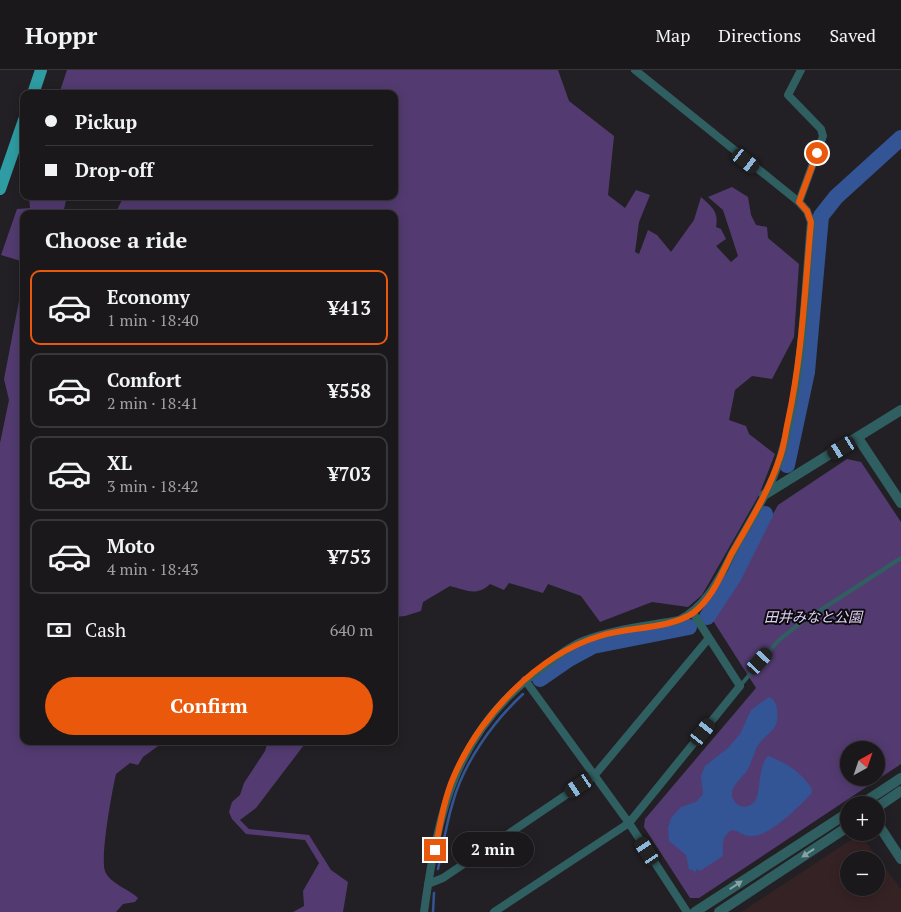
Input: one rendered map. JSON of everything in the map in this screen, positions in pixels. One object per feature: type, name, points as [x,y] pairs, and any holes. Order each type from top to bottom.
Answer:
[{"type":"main road","points":[[34,90],[41,70]]},
{"type":"main road","points":[[0,189],[20,132]]},
{"type":"street","points":[[424,912],[446,798],[463,758],[492,715],[510,693],[525,680],[583,641],[680,620],[693,613],[710,594],[764,495],[780,458],[796,388],[811,222],[807,211],[799,202],[636,70]]},
{"type":"street","points":[[799,202],[823,136],[821,129],[788,95],[801,70]]},
{"type":"street","points":[[764,495],[901,410]]},
{"type":"street","points":[[858,438],[901,503]]},
{"type":"street","points":[[494,912],[629,823],[740,686],[693,613]]},
{"type":"street","points":[[428,884],[443,878],[594,776],[709,638]]},
{"type":"street","points":[[525,680],[629,823],[687,912]]},
{"type":"street","points":[[875,796],[901,778]]},
{"type":"street","points":[[885,802],[901,791]]},
{"type":"street","points":[[695,912],[840,818]]},
{"type":"street","points":[[720,912],[840,832]]},
{"type":"street","points":[[885,835],[901,859]]},
{"type":"lane","points":[[740,686],[778,641],[901,558]]},
{"type":"shaded area","points":[[849,841],[865,841],[873,851],[840,851],[840,896],[885,896],[885,868],[901,889],[901,912],[741,912]]},
{"type":"green space","points":[[67,70],[558,70],[569,101],[614,136],[608,195],[625,208],[636,190],[650,195],[639,222],[635,252],[639,254],[648,230],[657,235],[671,252],[694,220],[701,197],[714,210],[717,222],[716,227],[721,229],[726,239],[716,246],[731,262],[738,256],[723,210],[708,197],[732,187],[748,197],[751,215],[756,225],[767,227],[768,238],[799,264],[794,337],[772,379],[752,376],[735,390],[729,420],[746,426],[749,434],[775,454],[759,495],[702,595],[688,607],[652,602],[600,622],[581,596],[548,584],[543,593],[509,583],[504,590],[490,584],[476,591],[466,591],[450,586],[423,602],[421,611],[398,617],[398,210],[117,210],[122,200],[398,200],[398,90],[60,90]]},
{"type":"green space","points":[[29,200],[66,200],[64,210],[20,210],[20,261],[1,255],[17,209],[30,208]]},
{"type":"green space","points":[[20,296],[20,745],[160,745],[143,757],[138,765],[130,763],[116,774],[105,839],[105,871],[111,879],[138,898],[135,902],[123,904],[116,912],[0,912],[0,443],[9,400],[4,379]]},
{"type":"green space","name":"田井みなと公園","points":[[847,459],[861,462],[901,522],[901,764],[885,775],[885,741],[840,741],[840,786],[868,786],[853,796],[840,796],[840,804],[699,898],[690,898],[644,827],[645,819],[756,688],[712,619],[769,514],[773,514],[778,505]]},
{"type":"green space","points":[[267,745],[304,745],[256,808],[240,820],[249,829],[309,835],[331,870],[348,882],[343,912],[293,912],[304,906],[303,891],[319,863],[305,840],[246,834],[232,819],[229,812],[232,802],[240,795],[244,783],[265,751]]},
{"type":"water","points":[[769,697],[776,705],[777,723],[772,731],[761,741],[748,769],[734,787],[732,791],[733,800],[744,807],[753,803],[758,792],[761,770],[768,756],[787,765],[798,773],[812,789],[811,794],[783,821],[766,832],[750,836],[732,830],[728,832],[723,841],[723,856],[700,871],[697,869],[694,874],[694,871],[689,869],[686,855],[669,841],[668,828],[671,818],[681,807],[696,802],[703,794],[701,776],[705,766],[728,748],[740,734],[751,710]]},
{"type":"waterway","points":[[787,465],[807,372],[821,216],[836,197],[901,138]]},
{"type":"waterway","points":[[707,617],[734,576],[765,514]]},
{"type":"waterway","points":[[540,679],[569,659],[593,646],[689,627]]},
{"type":"waterway","points":[[438,869],[446,827],[464,772],[491,730],[523,694]]},
{"type":"waterway","points":[[433,912],[434,893]]},
{"type":"route","points":[[435,850],[446,798],[463,758],[475,738],[510,693],[564,652],[583,641],[680,620],[693,613],[710,594],[764,495],[780,458],[796,388],[811,222],[807,211],[799,202],[817,153]]}]
